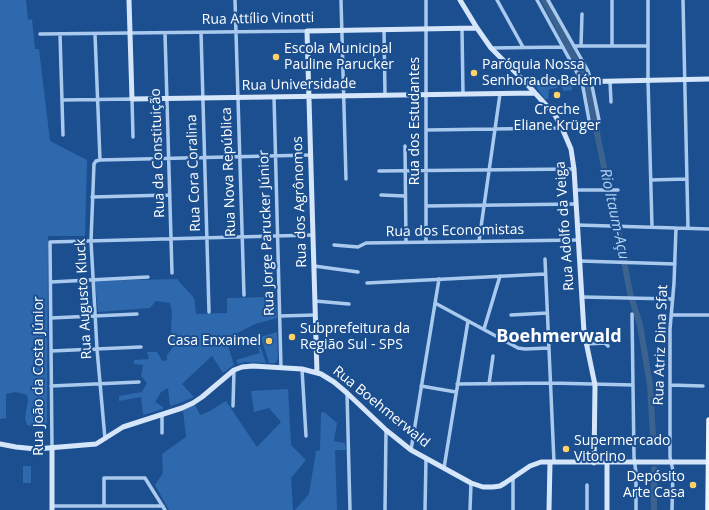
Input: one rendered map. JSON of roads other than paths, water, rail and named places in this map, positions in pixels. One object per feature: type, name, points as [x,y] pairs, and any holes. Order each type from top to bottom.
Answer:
[{"type":"main road","points":[[708,510],[709,420]]},
{"type":"street","points":[[129,0],[133,137]]},
{"type":"street","name":"Rua Nova República","points":[[235,0],[244,295]]},
{"type":"street","points":[[341,0],[346,179]]},
{"type":"street","name":"Rua dos Estudantes","points":[[426,0],[426,242]]},
{"type":"street","name":"Rua Adolfo da Veiga","points":[[460,0],[490,48],[536,93],[555,115],[570,149],[574,169],[586,344],[595,385],[594,463]]},
{"type":"street","points":[[497,0],[523,47]]},
{"type":"street","points":[[537,0],[563,47],[586,81],[599,120]]},
{"type":"street","points":[[548,0],[588,71],[586,81],[589,120]]},
{"type":"street","points":[[612,0],[612,46]]},
{"type":"street","points":[[648,0],[648,80],[652,227]]},
{"type":"street","points":[[683,0],[688,228]]},
{"type":"street","points":[[581,46],[582,14]]},
{"type":"street","points":[[462,28],[463,94]]},
{"type":"street","name":"Rua Attílio Vinotti","points":[[40,34],[477,28]]},
{"type":"street","points":[[384,29],[385,95]]},
{"type":"street","name":"Rua dos Agrônomos","points":[[308,30],[317,373]]},
{"type":"street","name":"Rua Cora Coralina","points":[[201,32],[209,312]]},
{"type":"street","name":"Rua da Constituição","points":[[165,33],[172,273]]},
{"type":"street","points":[[60,34],[64,136]]},
{"type":"street","points":[[95,34],[100,160],[311,155]]},
{"type":"street","points":[[575,46],[648,46]]},
{"type":"street","points":[[490,48],[563,47]]},
{"type":"street","points":[[526,83],[709,79]]},
{"type":"street","points":[[610,81],[611,102]]},
{"type":"street","name":"Rua Universidade","points":[[62,100],[536,93]]},
{"type":"street","points":[[478,241],[500,94]]},
{"type":"street","name":"Rua Jorge Parucker Júnior","points":[[274,97],[281,368]]},
{"type":"street","points":[[426,130],[562,128]]},
{"type":"street","points":[[404,146],[406,242]]},
{"type":"street","name":"Rua Augusto Kluck","points":[[100,160],[96,161],[94,164],[91,241],[97,349],[105,439]]},
{"type":"street","points":[[379,171],[574,169]]},
{"type":"street","points":[[651,180],[686,179]]},
{"type":"street","points":[[575,190],[618,190]]},
{"type":"street","points":[[92,197],[170,195]]},
{"type":"street","points":[[381,195],[405,196]]},
{"type":"street","points":[[426,206],[576,204]]},
{"type":"street","points":[[577,225],[709,229]]},
{"type":"street","name":"Rua Atriz Dina Sfat","points":[[672,510],[673,471],[670,457],[670,385],[671,315],[676,228]]},
{"type":"street","points":[[91,241],[313,235]]},
{"type":"street","name":"Rua dos Economistas","points":[[334,245],[358,247],[366,243],[578,240]]},
{"type":"street","name":"Rua João da Costa Júnior","points":[[52,508],[50,242],[91,241]]},
{"type":"street","points":[[545,259],[551,383],[552,462],[549,510]]},
{"type":"street","points":[[580,261],[675,264]]},
{"type":"street","points":[[314,266],[358,272]]},
{"type":"street","points":[[367,283],[545,274]]},
{"type":"street","points":[[484,329],[500,276]]},
{"type":"street","points":[[51,282],[148,277]]},
{"type":"street","points":[[411,450],[439,279]]},
{"type":"street","points":[[582,297],[673,299]]},
{"type":"street","points":[[315,301],[349,304]]},
{"type":"street","points":[[435,303],[520,348],[549,348]]},
{"type":"street","points":[[511,315],[547,313]]},
{"type":"street","points":[[51,318],[137,314]]},
{"type":"street","points":[[632,314],[636,510]]},
{"type":"street","points":[[280,316],[315,315]]},
{"type":"street","points":[[671,315],[709,315]]},
{"type":"street","points":[[444,468],[468,320]]},
{"type":"street","points":[[586,344],[605,343],[608,346]]},
{"type":"street","points":[[51,351],[141,347]]},
{"type":"street","points":[[489,384],[493,356]]},
{"type":"street","name":"Rua Boehmerwald","points":[[0,444],[22,448],[52,448],[93,445],[123,427],[187,406],[198,400],[234,370],[248,366],[302,369],[317,373],[334,382],[386,430],[411,450],[471,483],[483,487],[493,487],[505,483],[534,464],[552,462],[709,462]]},
{"type":"street","points":[[302,369],[306,436]]},
{"type":"street","points":[[233,406],[234,370]]},
{"type":"street","points":[[51,386],[139,382]]},
{"type":"street","points":[[457,384],[551,383],[633,385]]},
{"type":"street","points":[[670,385],[703,386]]},
{"type":"street","points":[[421,386],[456,392]]},
{"type":"street","points":[[347,393],[350,510]]},
{"type":"street","points":[[162,414],[162,433]]},
{"type":"street","points":[[385,510],[386,430]]},
{"type":"street","points":[[425,510],[426,458]]},
{"type":"street","points":[[607,463],[607,510]]},
{"type":"street","points":[[104,506],[104,478],[145,478],[164,508]]},
{"type":"street","points":[[513,478],[513,510]]},
{"type":"street","points":[[470,510],[471,483]]},
{"type":"street","points":[[587,485],[587,510]]},
{"type":"street","points":[[52,508],[104,506],[164,508]]},
{"type":"waterway","name":"Rio Itaum-Açu","points":[[544,0],[587,84],[630,293],[640,325],[650,385],[653,436]]},
{"type":"waterway","name":"Rio Itaum-Açu","points":[[654,469],[654,510]]},
{"type":"place","name":"Escola Municipal Pauline Parucker","points":[[276,57]]},
{"type":"place","name":"Paróquia Nossa Senhora de Belém","points":[[474,73]]},
{"type":"place","name":"Creche Eliane Krüger","points":[[557,95]]},
{"type":"place","name":"Subprefeitura da Região Sul - SPS","points":[[292,337]]},
{"type":"place","name":"Casa Enxaimel","points":[[269,341]]},
{"type":"place","name":"Supermercado Vitorino","points":[[566,449]]},
{"type":"place","name":"Depósito Arte Casa","points":[[693,485]]},
{"type":"district","name":"Boehmerwald","points":[[559,337]]}]
